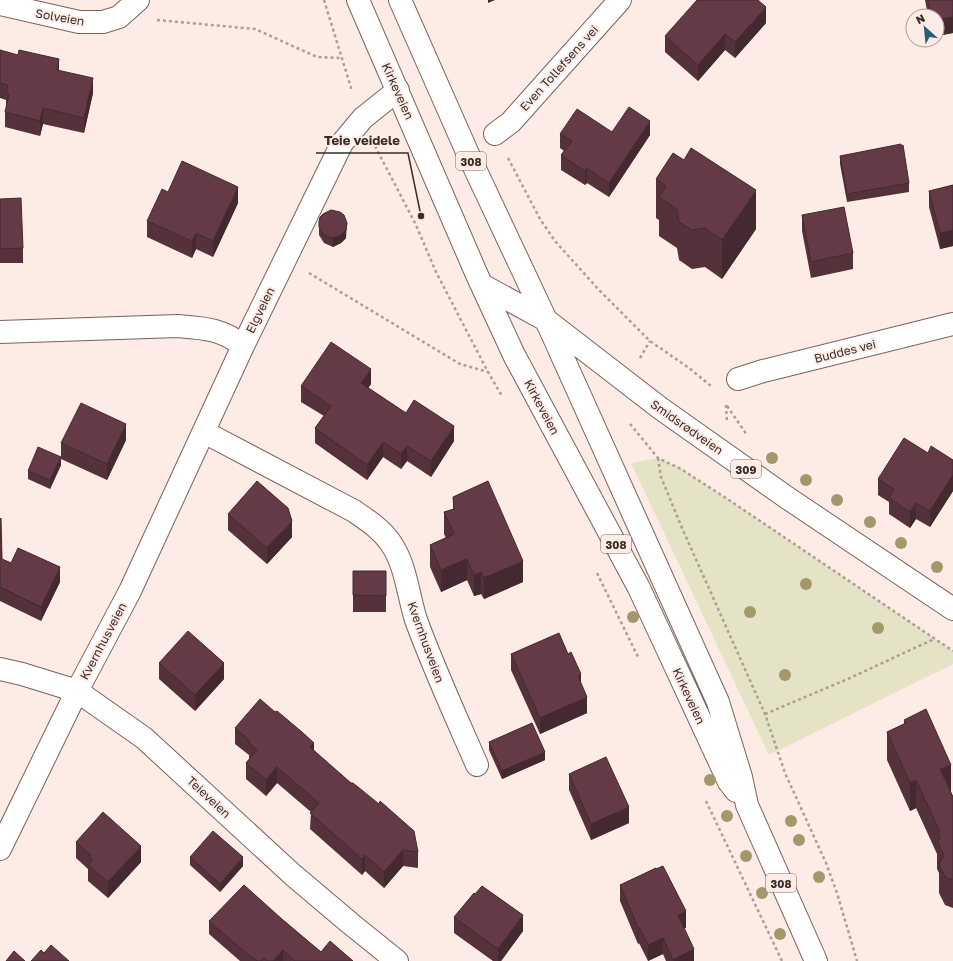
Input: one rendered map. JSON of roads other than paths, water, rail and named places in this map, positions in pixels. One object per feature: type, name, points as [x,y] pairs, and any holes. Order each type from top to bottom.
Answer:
[{"type":"street","name":"Solveien","points":[[0,4],[79,22],[103,22],[119,17],[138,0]]},
{"type":"street","name":"Kirkeveien","points":[[358,0],[514,355],[639,588],[729,782],[747,805]]},
{"type":"street","name":"Kirkeveien","points":[[400,0],[468,154],[546,320],[718,702],[741,777],[747,805],[816,961]]},
{"type":"street","name":"Even Tollefsens vei","points":[[495,134],[511,122],[620,0]]},
{"type":"street","name":"Elgveien","points":[[0,332],[178,326],[218,331],[233,337],[243,346],[342,143],[363,118],[398,90]]},
{"type":"street","name":"Smidsrødveien","points":[[482,285],[546,320],[637,391],[721,451],[786,497],[953,609]]},
{"type":"street","name":"Buddes vei","points":[[738,379],[763,371],[953,324]]},
{"type":"street","name":"Kvernhusveien","points":[[0,849],[77,692],[130,591],[243,346]]},
{"type":"street","name":"Kvernhusveien","points":[[204,432],[354,511],[371,522],[391,543],[400,562],[416,618],[434,667],[477,765]]},
{"type":"street","name":"Teieveien","points":[[0,669],[22,674],[77,692],[144,738],[293,875],[397,961]]},
{"type":"place","name":"Teie veidele","points":[[421,216]]}]
